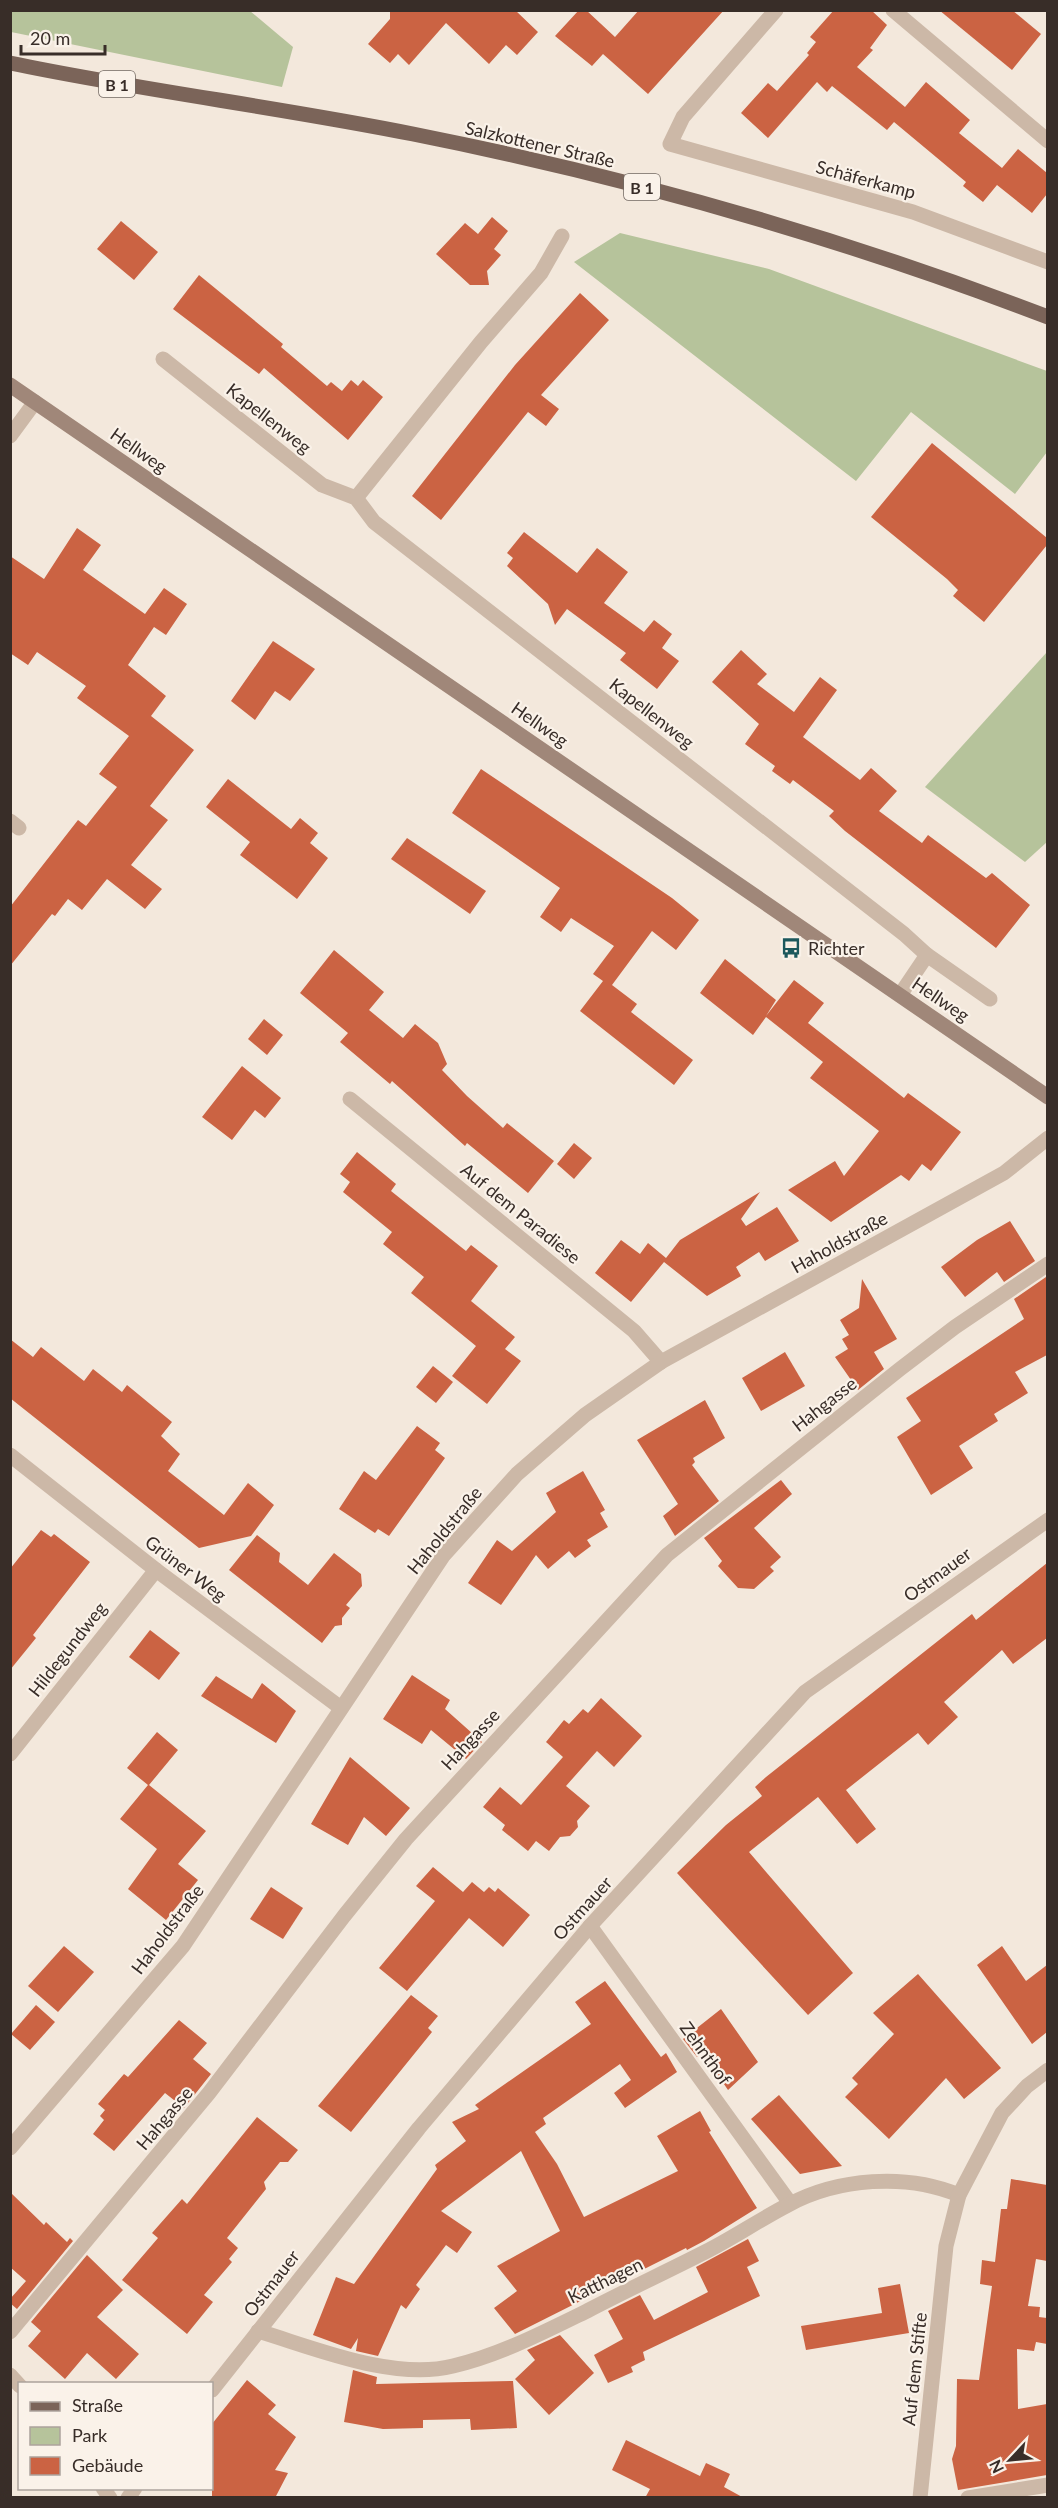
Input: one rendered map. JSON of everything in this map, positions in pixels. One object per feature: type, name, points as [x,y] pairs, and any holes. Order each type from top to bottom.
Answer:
[{"type":"main road","name":"Salzkottener Straße","points":[[10,63],[73,76],[413,134],[695,200],[897,261],[1047,317]]},
{"type":"main road","name":"Hellweg","points":[[10,385],[1047,1096]]},
{"type":"street","name":"Schäferkamp","points":[[776,10],[683,117],[670,144],[913,212],[1047,262]]},
{"type":"street","points":[[892,10],[1047,141]]},
{"type":"street","points":[[356,498],[481,342],[542,273],[562,236]]},
{"type":"street","name":"Kapellenweg","points":[[164,359],[322,485],[356,498],[374,522],[904,934],[927,955],[990,999]]},
{"type":"street","points":[[10,436],[35,402]]},
{"type":"street","points":[[900,995],[927,955]]},
{"type":"street","name":"Auf dem Paradiese","points":[[350,1099],[634,1331],[661,1362]]},
{"type":"street","name":"Haholdstraße","points":[[10,2148],[183,1946],[443,1556],[517,1474],[585,1415],[661,1362],[1004,1173],[1047,1138]]},
{"type":"street","name":"Hahgasse","points":[[10,2332],[209,2093],[344,1916],[406,1839],[667,1555],[900,1369],[1047,1264]]},
{"type":"street","name":"Grüner Weg","points":[[10,1455],[156,1570],[341,1708]]},
{"type":"street","name":"Ostmauer","points":[[213,2389],[418,2128],[590,1926],[806,1692],[1047,1520]]},
{"type":"street","name":"Hildegundweg","points":[[10,1754],[156,1570]]},
{"type":"street","name":"Zehnthof","points":[[590,1926],[790,2204]]},
{"type":"street","name":"Auf dem Stifte","points":[[920,2498],[946,2246],[959,2195],[1002,2113],[1027,2086],[1047,2070]]},
{"type":"street","name":"Katthagen","points":[[258,2331],[365,2363],[407,2369],[451,2367],[523,2342],[711,2249],[790,2204],[852,2183],[885,2182],[937,2186],[959,2195]]},
{"type":"street","points":[[968,2498],[1047,2485]]},
{"type":"green space","points":[[10,11],[250,11],[293,47],[282,87],[11,32]]},
{"type":"green space","points":[[620,233],[769,269],[1047,371],[1047,452],[1015,494],[911,412],[856,481],[574,262]]},
{"type":"green space","points":[[1047,652],[1047,842],[1025,862],[925,787]]},
{"type":"building","points":[[390,10],[515,10],[538,32],[517,55],[506,45],[489,64],[446,23],[409,65],[398,54],[390,63],[368,44],[390,19]]},
{"type":"building","points":[[579,10],[586,10],[615,37],[639,10],[724,10],[648,94],[603,54],[592,66],[555,36]]},
{"type":"building","points":[[834,10],[871,10],[887,25],[870,48],[873,50],[857,67],[905,107],[926,82],[970,120],[959,133],[1002,168],[1018,149],[1047,173],[1047,194],[1032,213],[997,185],[983,202],[963,186],[966,182],[894,122],[887,130],[832,86],[827,92],[817,82],[768,138],[741,113],[768,83],[777,91],[809,55],[807,53],[816,42],[810,37]]},
{"type":"building","points":[[939,10],[1012,10],[1041,34],[1012,70]]},
{"type":"building","points":[[492,217],[508,231],[494,249],[501,255],[487,271],[489,285],[470,285],[436,254],[465,223],[478,234]]},
{"type":"building","points":[[121,221],[158,252],[134,280],[97,249]]},
{"type":"building","points":[[199,275],[283,344],[281,347],[327,386],[331,382],[342,391],[351,380],[358,386],[363,380],[383,397],[348,440],[264,368],[259,374],[173,309]]},
{"type":"building","points":[[580,293],[609,320],[541,395],[559,409],[546,426],[528,412],[441,520],[412,496],[515,365]]},
{"type":"building","points":[[932,443],[1047,538],[1047,545],[984,622],[953,596],[958,590],[947,579],[871,517]]},
{"type":"building","points":[[77,528],[101,545],[83,570],[145,614],[164,588],[187,604],[166,635],[154,627],[128,665],[166,696],[151,716],[194,750],[150,806],[168,820],[131,865],[162,889],[145,909],[107,879],[82,910],[68,899],[55,916],[52,914],[10,966],[10,907],[78,820],[86,826],[117,787],[99,774],[129,736],[77,698],[86,686],[37,652],[28,665],[10,653],[10,556],[44,579]]},
{"type":"building","points":[[524,532],[577,573],[597,548],[628,572],[604,603],[644,632],[654,620],[672,634],[662,648],[679,661],[657,689],[620,660],[626,653],[567,609],[555,625],[548,604],[507,566],[513,558],[507,553]]},
{"type":"building","points":[[273,641],[315,669],[290,701],[275,691],[255,720],[231,701]]},
{"type":"building","points":[[741,650],[767,674],[757,684],[794,712],[820,677],[837,690],[803,737],[860,780],[871,768],[897,791],[879,811],[922,843],[928,835],[986,878],[992,873],[1030,905],[996,948],[845,831],[829,816],[834,811],[793,780],[790,784],[772,771],[775,766],[745,744],[759,724],[712,682]]},
{"type":"building","points":[[481,769],[672,898],[699,920],[676,950],[652,931],[612,985],[637,1004],[631,1012],[693,1060],[674,1085],[580,1011],[603,981],[593,974],[614,946],[571,918],[561,932],[540,917],[560,888],[452,813]]},
{"type":"building","points":[[228,779],[291,829],[300,818],[318,833],[310,843],[328,858],[297,899],[240,855],[250,842],[206,807]]},
{"type":"building","points":[[407,838],[486,891],[470,914],[391,859]]},
{"type":"building","points":[[334,950],[384,992],[369,1010],[403,1038],[415,1024],[438,1043],[447,1064],[442,1070],[467,1096],[503,1128],[507,1123],[554,1161],[528,1193],[467,1143],[465,1146],[392,1081],[390,1084],[340,1042],[348,1033],[300,993]]},
{"type":"building","points":[[725,959],[776,1000],[766,1016],[794,980],[824,1003],[808,1023],[904,1098],[908,1093],[961,1132],[931,1171],[922,1164],[909,1181],[901,1175],[831,1222],[788,1190],[835,1161],[844,1176],[879,1131],[810,1078],[823,1062],[766,1017],[753,1035],[700,993]]},
{"type":"building","points":[[264,1019],[283,1035],[267,1055],[248,1039]]},
{"type":"building","points":[[242,1066],[281,1098],[265,1118],[255,1110],[232,1140],[202,1117]]},
{"type":"building","points":[[574,1143],[592,1158],[574,1179],[557,1164]]},
{"type":"building","points":[[357,1152],[396,1184],[391,1191],[466,1251],[471,1245],[498,1266],[471,1301],[515,1337],[505,1349],[521,1361],[487,1404],[452,1376],[476,1346],[411,1293],[424,1277],[383,1244],[392,1232],[343,1192],[350,1182],[340,1174]]},
{"type":"building","points":[[760,1192],[741,1219],[746,1226],[777,1207],[799,1241],[765,1261],[759,1252],[736,1267],[741,1276],[707,1296],[664,1262],[631,1302],[595,1273],[621,1240],[640,1254],[648,1243],[666,1258],[680,1240]]},
{"type":"building","points":[[1010,1221],[1035,1261],[1004,1282],[997,1272],[965,1297],[941,1267],[977,1240]]},
{"type":"building","points":[[1046,1277],[1047,1355],[1015,1372],[1028,1393],[994,1414],[998,1421],[959,1446],[973,1468],[931,1495],[897,1437],[921,1421],[906,1398],[1024,1319],[1014,1299]]},
{"type":"building","points":[[862,1279],[897,1339],[874,1352],[884,1369],[858,1390],[835,1357],[848,1349],[842,1339],[849,1335],[840,1320],[859,1308]]},
{"type":"building","points":[[10,1339],[33,1357],[41,1347],[84,1381],[93,1369],[122,1392],[127,1385],[172,1422],[161,1436],[180,1454],[168,1471],[224,1515],[248,1483],[274,1505],[251,1536],[199,1548],[10,1398]]},
{"type":"building","points":[[785,1352],[805,1386],[761,1411],[742,1378]]},
{"type":"building","points":[[433,1366],[453,1382],[436,1403],[416,1387]]},
{"type":"building","points":[[705,1400],[725,1438],[693,1458],[695,1462],[692,1465],[719,1501],[675,1536],[663,1516],[678,1504],[637,1440]]},
{"type":"building","points":[[417,1426],[440,1443],[435,1450],[445,1458],[389,1536],[378,1529],[375,1533],[339,1509],[364,1471],[376,1480]]},
{"type":"building","points":[[583,1471],[605,1510],[600,1513],[608,1527],[587,1540],[591,1546],[575,1558],[569,1551],[548,1569],[536,1555],[501,1605],[468,1583],[497,1540],[512,1551],[556,1512],[546,1493]]},
{"type":"building","points":[[781,1480],[792,1494],[754,1528],[781,1557],[770,1567],[774,1571],[754,1589],[738,1588],[718,1566],[722,1561],[704,1538]]},
{"type":"building","points":[[41,1530],[51,1537],[54,1534],[90,1562],[33,1635],[36,1638],[10,1670],[10,1569]]},
{"type":"building","points":[[257,1535],[280,1553],[279,1562],[308,1585],[334,1553],[361,1574],[362,1586],[346,1605],[350,1608],[342,1618],[342,1625],[335,1626],[322,1643],[229,1570]]},
{"type":"building","points":[[1047,1563],[1047,1638],[1013,1664],[1002,1650],[944,1702],[958,1717],[928,1745],[918,1733],[846,1790],[876,1829],[857,1844],[818,1797],[749,1852],[853,1973],[808,2015],[677,1873],[726,1825],[762,1796],[755,1787],[766,1777],[972,1614],[976,1620]]},
{"type":"building","points":[[150,1630],[180,1653],[159,1680],[129,1657]]},
{"type":"building","points":[[412,1675],[450,1700],[445,1709],[482,1742],[466,1759],[431,1730],[422,1744],[383,1719]]},
{"type":"building","points":[[216,1676],[252,1699],[262,1683],[296,1711],[276,1743],[201,1696]]},
{"type":"building","points":[[601,1698],[642,1736],[614,1767],[597,1751],[566,1786],[590,1806],[577,1821],[578,1827],[570,1836],[560,1837],[549,1851],[536,1841],[528,1851],[502,1830],[505,1825],[483,1807],[500,1787],[521,1805],[563,1757],[546,1742],[564,1720],[569,1724],[583,1709],[588,1713]]},
{"type":"building","points":[[157,1732],[178,1750],[149,1785],[206,1831],[178,1864],[198,1880],[166,1920],[128,1889],[157,1849],[120,1819],[148,1785],[127,1768]]},
{"type":"building","points":[[350,1757],[410,1808],[386,1836],[364,1817],[348,1845],[311,1824]]},
{"type":"building","points":[[433,1867],[463,1892],[472,1882],[484,1892],[489,1887],[495,1892],[498,1888],[530,1915],[503,1947],[469,1918],[407,1991],[379,1968],[435,1901],[416,1886]]},
{"type":"building","points":[[271,1887],[303,1908],[283,1939],[250,1919]]},
{"type":"building","points":[[64,1946],[94,1972],[58,2012],[28,1986]]},
{"type":"building","points":[[1002,1946],[1026,1981],[1047,1965],[1047,2032],[1032,2044],[977,1965]]},
{"type":"building","points":[[918,1974],[1001,2068],[964,2099],[946,2078],[889,2139],[845,2097],[858,2084],[852,2078],[894,2034],[873,2013]]},
{"type":"building","points":[[605,1981],[661,2057],[666,2053],[677,2072],[625,2108],[614,2093],[631,2080],[620,2064],[543,2118],[546,2124],[535,2132],[557,2164],[584,2217],[678,2171],[657,2136],[700,2111],[711,2131],[709,2132],[757,2208],[687,2250],[686,2248],[515,2334],[494,2308],[517,2291],[497,2266],[560,2231],[521,2151],[441,2211],[472,2232],[457,2253],[446,2245],[416,2285],[420,2289],[406,2309],[401,2305],[378,2356],[356,2351],[358,2338],[351,2349],[313,2335],[336,2277],[354,2284],[437,2169],[435,2165],[466,2141],[452,2122],[479,2109],[475,2105],[591,2024],[575,2002]]},
{"type":"building","points":[[411,1995],[438,2016],[428,2028],[432,2032],[351,2132],[318,2106]]},
{"type":"building","points":[[36,2005],[55,2022],[30,2050],[11,2034]]},
{"type":"building","points":[[721,2009],[758,2062],[728,2090],[703,2053],[697,2057],[683,2039]]},
{"type":"building","points":[[179,2020],[207,2043],[193,2059],[211,2074],[184,2108],[165,2093],[114,2151],[93,2134],[104,2120],[100,2116],[105,2110],[98,2104],[124,2074],[128,2077]]},
{"type":"building","points":[[779,2095],[842,2166],[800,2174],[751,2119]]},
{"type":"building","points":[[257,2117],[298,2150],[288,2162],[280,2162],[264,2182],[266,2189],[227,2238],[238,2248],[229,2259],[232,2262],[204,2295],[213,2302],[187,2334],[122,2280],[158,2238],[152,2233],[182,2199],[187,2204]]},
{"type":"building","points":[[1011,2179],[1047,2185],[1047,2261],[1036,2259],[1028,2306],[1040,2307],[1039,2317],[1047,2318],[1047,2344],[1036,2342],[1034,2351],[1017,2349],[1018,2409],[1047,2404],[1047,2475],[958,2490],[952,2459],[956,2446],[957,2379],[979,2380],[992,2286],[980,2284],[982,2260],[995,2262],[1001,2209],[1007,2209]]},
{"type":"building","points":[[10,2192],[44,2225],[46,2222],[67,2242],[70,2238],[73,2241],[17,2309],[10,2303],[10,2299],[26,2281],[10,2267]]},
{"type":"building","points":[[748,2239],[759,2261],[747,2267],[760,2296],[643,2352],[645,2360],[631,2367],[633,2372],[608,2383],[594,2355],[623,2339],[608,2311],[640,2295],[654,2320],[708,2292],[696,2267]]},
{"type":"building","points":[[87,2255],[123,2290],[97,2317],[139,2354],[116,2379],[87,2353],[65,2379],[28,2346],[41,2331],[31,2322]]},
{"type":"building","points":[[900,2284],[909,2333],[806,2350],[801,2326],[882,2313],[878,2288]]},
{"type":"building","points":[[560,2335],[594,2373],[549,2415],[515,2379],[535,2360],[527,2350]]},
{"type":"building","points":[[353,2370],[377,2377],[376,2384],[513,2381],[517,2428],[471,2430],[470,2419],[423,2420],[423,2428],[383,2429],[344,2422]]},
{"type":"building","points":[[247,2380],[276,2405],[268,2414],[296,2437],[275,2470],[288,2473],[275,2498],[212,2498],[213,2423]]},
{"type":"building","points":[[626,2440],[700,2476],[706,2463],[730,2474],[724,2487],[744,2498],[645,2498],[650,2489],[612,2470]]},
{"type":"place","name":"Richter","points":[[791,948]]}]
